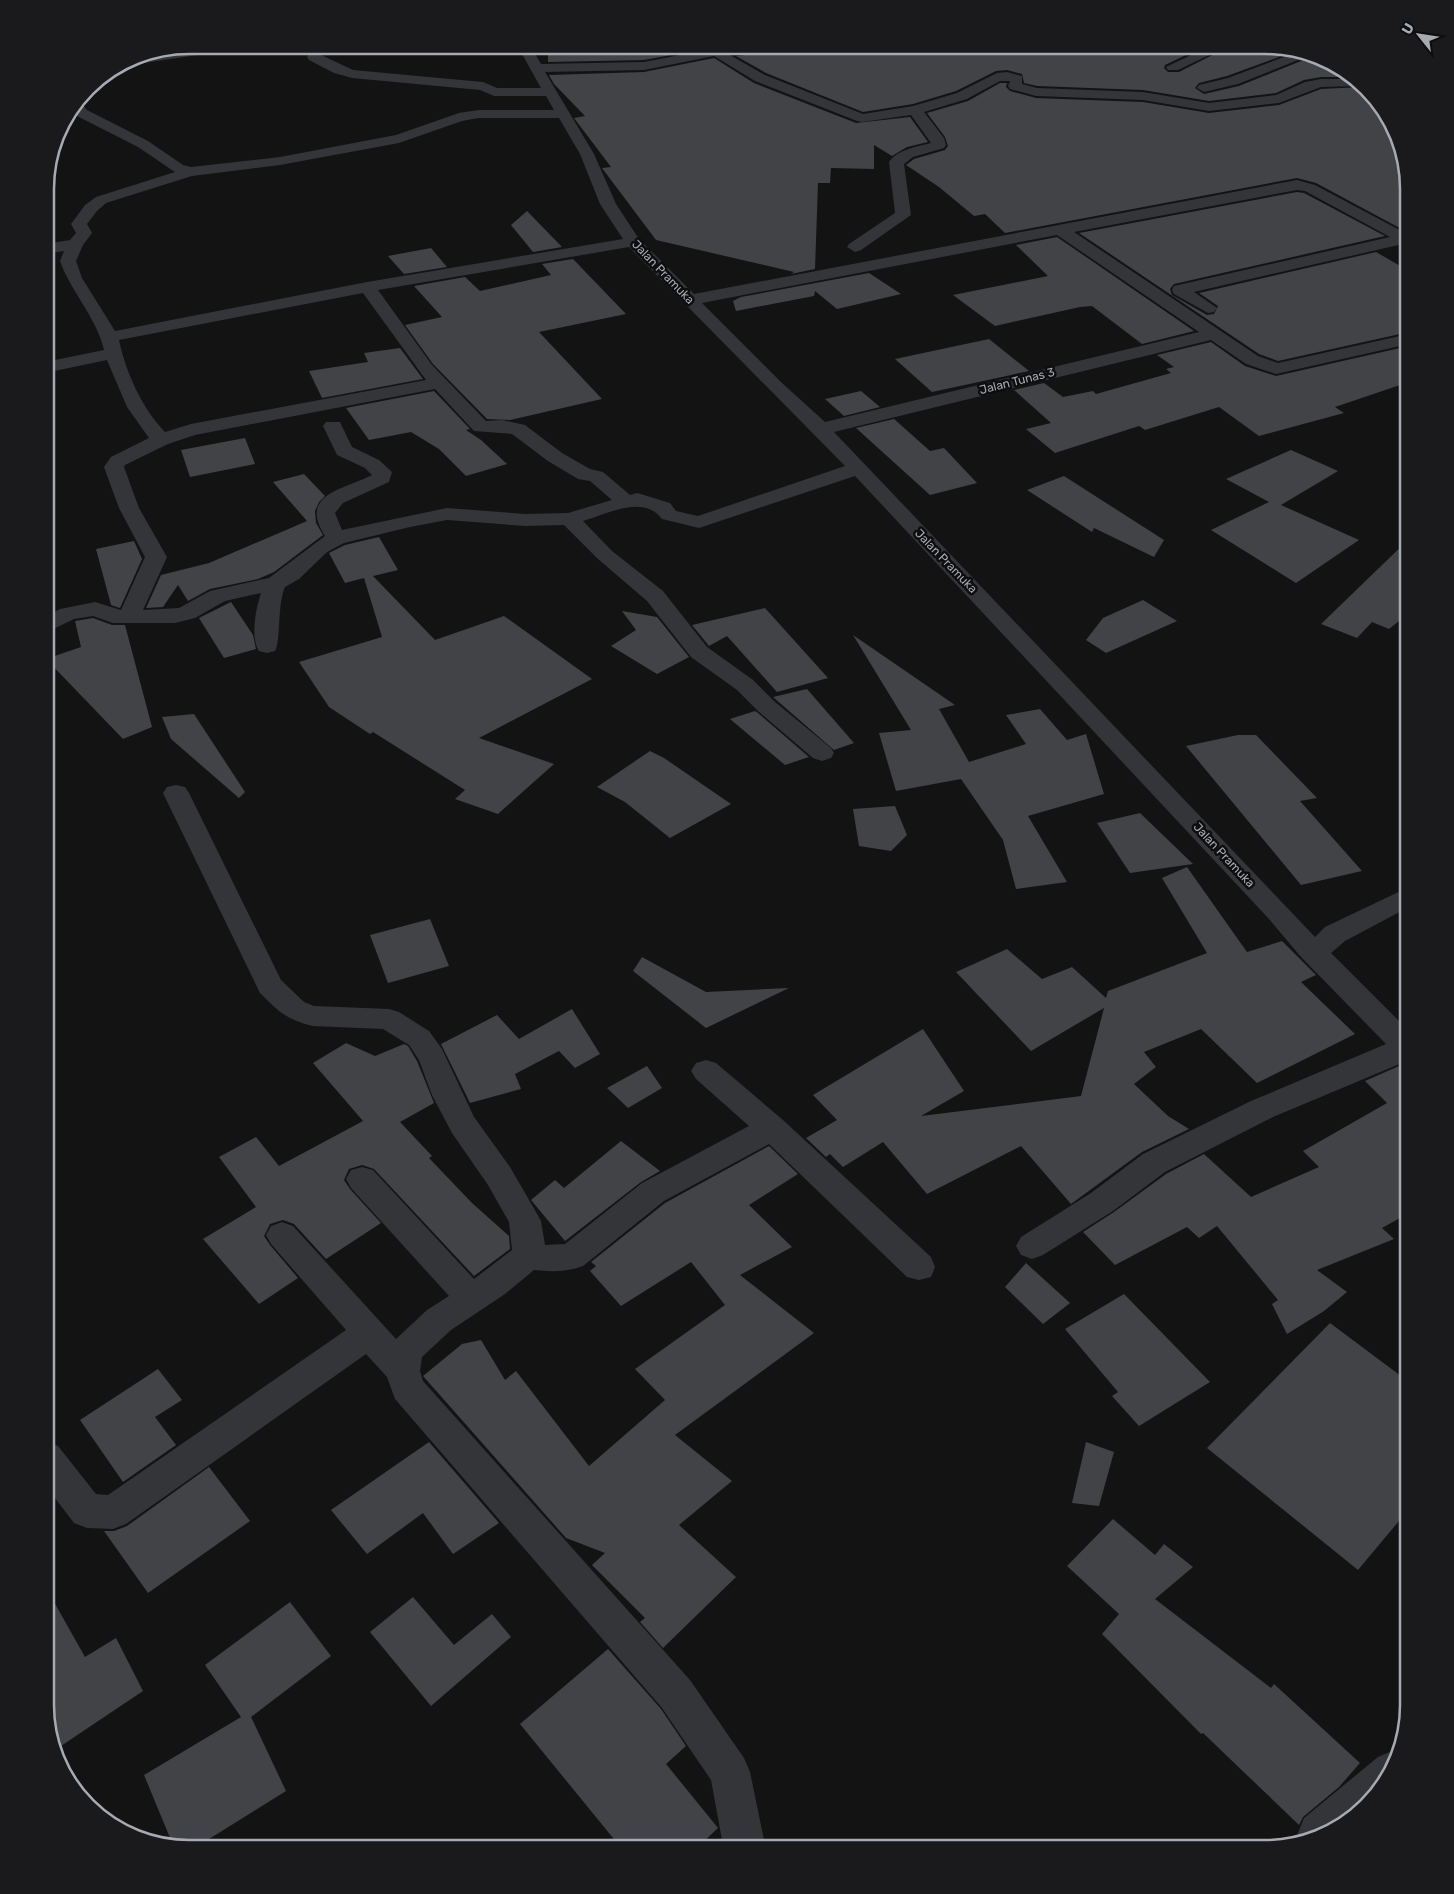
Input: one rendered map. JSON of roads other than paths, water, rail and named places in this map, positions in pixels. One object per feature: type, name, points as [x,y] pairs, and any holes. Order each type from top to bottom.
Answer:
[{"type":"street","points":[[153,59],[182,54]]},
{"type":"street","name":"Jalan Pramuka","points":[[528,54],[587,154],[608,204],[633,242],[774,387],[820,429],[1000,616],[1279,913],[1314,953],[1400,1040]]},
{"type":"street","points":[[690,54],[694,57]]},
{"type":"street","points":[[536,68],[644,66],[707,54]]},
{"type":"street","points":[[719,54],[760,78],[805,94],[862,118],[915,110],[962,96],[991,79],[1003,76],[1017,79],[1016,86],[1036,92],[1143,96],[1209,107],[1280,99],[1310,85],[1321,83],[1349,83]]},
{"type":"street","points":[[1173,66],[1202,54]]},
{"type":"street","points":[[314,57],[339,70],[352,74],[483,86],[494,92],[550,92]]},
{"type":"street","points":[[1204,88],[1233,81],[1296,57]]},
{"type":"street","points":[[80,109],[143,144],[178,168],[190,172]]},
{"type":"street","points":[[892,262],[855,247],[904,215],[896,162],[908,154],[940,143],[915,110]]},
{"type":"street","points":[[161,440],[146,423],[110,346],[74,278],[68,261],[75,244],[84,233],[79,224],[91,208],[101,200],[190,172],[287,160],[399,139],[446,120],[469,115],[564,114]]},
{"type":"street","points":[[73,120],[90,116]]},
{"type":"street","points":[[690,300],[1062,231],[1280,186],[1297,185],[1310,188],[1400,236]]},
{"type":"street","points":[[1062,231],[1252,360],[1276,369],[1400,341]]},
{"type":"street","points":[[54,365],[110,346],[367,287],[633,242]]},
{"type":"street","points":[[1217,315],[1180,290],[1400,242]]},
{"type":"street","points":[[54,248],[75,244]]},
{"type":"street","points":[[367,287],[426,369],[481,427],[502,426],[518,429],[555,457],[585,475],[596,476],[626,502]]},
{"type":"street","name":"Jalan Tunas 3","points":[[820,429],[1214,334]]},
{"type":"street","points":[[129,617],[156,557],[129,508],[114,467],[118,461],[161,440],[191,430],[326,406],[439,383]]},
{"type":"street","points":[[333,426],[344,450],[372,464],[382,472],[382,478],[374,483],[343,494],[329,502],[324,513],[327,526],[337,538]]},
{"type":"street","points":[[54,621],[68,614],[95,610],[113,616],[175,616],[193,610],[218,596],[276,583],[291,574],[320,548],[337,538],[447,514],[525,520],[569,519],[636,499],[663,507],[669,515],[698,522],[857,468]]},
{"type":"street","points":[[569,519],[605,555],[655,596],[699,652],[745,685],[767,707],[822,753]]},
{"type":"street","points":[[267,646],[265,616],[270,595],[276,583]]},
{"type":"street","points":[[176,793],[270,986],[294,1009],[312,1016],[389,1019],[414,1034],[424,1044],[463,1125],[499,1176],[524,1221],[529,1245],[528,1256]]},
{"type":"street","points":[[1314,953],[1335,934],[1400,901]]},
{"type":"street","points":[[1032,1246],[1102,1202],[1154,1163],[1262,1109],[1400,1051]]},
{"type":"street","points":[[706,1072],[772,1128],[919,1267]]},
{"type":"street","points":[[743,1840],[730,1772],[676,1694],[407,1388],[403,1371],[406,1351],[439,1320],[528,1256],[551,1259],[572,1256],[653,1192],[772,1128]]},
{"type":"street","points":[[362,1178],[471,1298]]},
{"type":"street","points":[[282,1235],[403,1371]]},
{"type":"street","points":[[54,1469],[87,1511],[113,1512],[369,1333]]},
{"type":"street","points":[[1331,1823],[1371,1789]]}]
